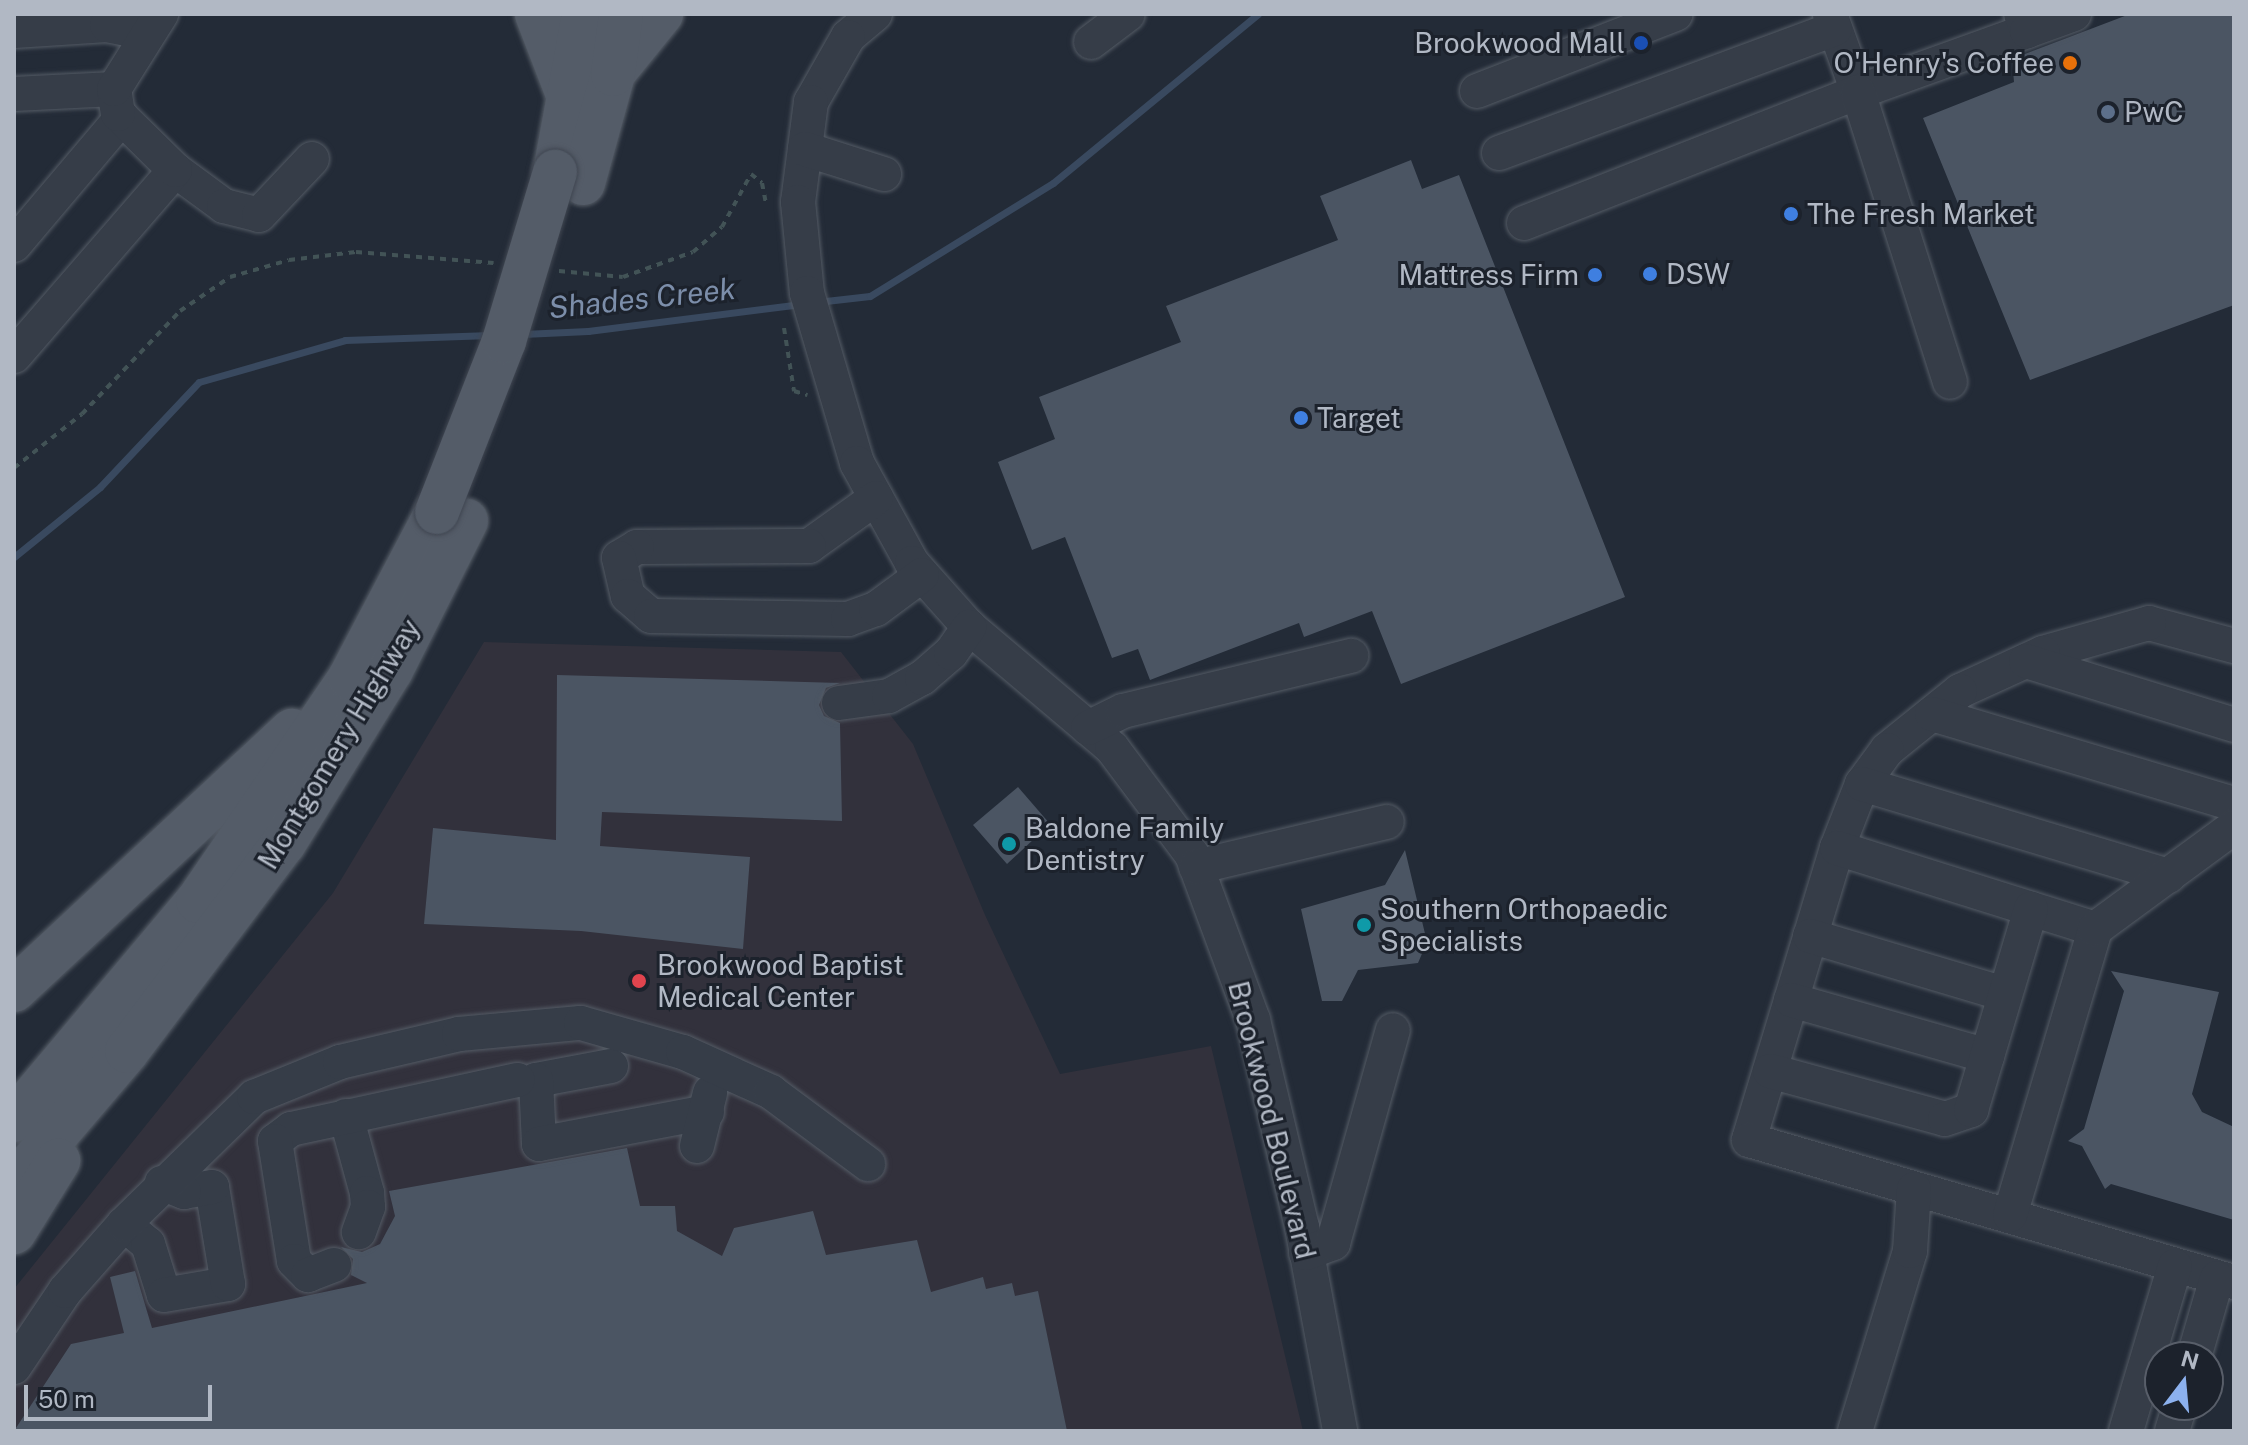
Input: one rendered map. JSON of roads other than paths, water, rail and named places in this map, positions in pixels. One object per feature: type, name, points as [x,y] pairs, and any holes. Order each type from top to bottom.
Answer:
[{"type":"main road","points":[[537,14],[567,92]]},
{"type":"main road","name":"Montgomery Highway","points":[[569,178],[567,92],[584,14]]},
{"type":"main road","name":"Montgomery Highway","points":[[14,1184],[127,1051],[284,843],[391,670],[452,517],[504,341],[613,74],[621,14]]},
{"type":"main road","points":[[613,74],[661,14]]},
{"type":"main road","name":"Montgomery Highway","points":[[14,1120],[198,901],[350,678],[452,517]]},
{"type":"main road","points":[[14,990],[350,678]]},
{"type":"main road","points":[[14,1232],[127,1051]]},
{"type":"street","name":"Brookwood Boulevard","points":[[875,14],[848,37],[811,102],[798,202],[819,392],[922,575],[969,627],[1112,748],[1196,867],[1253,1020],[1306,1253],[1340,1431]]},
{"type":"street","points":[[1091,42],[1128,14]]},
{"type":"street","points":[[1477,91],[1676,14]]},
{"type":"street","points":[[1524,223],[1858,92],[2024,23],[2074,14]]},
{"type":"street","points":[[1499,153],[1833,22],[1950,382]]},
{"type":"street","points":[[14,31],[154,24],[118,103],[14,245]]},
{"type":"street","points":[[14,94],[118,103],[175,170],[224,206],[259,215],[312,159]]},
{"type":"street","points":[[805,149],[884,174]]},
{"type":"street","points":[[14,356],[175,170]]},
{"type":"street","points":[[876,498],[809,546],[637,547],[619,558],[628,596],[651,616],[848,619],[876,609],[922,575]]},
{"type":"street","points":[[2201,1341],[2226,1280],[1749,1140],[1837,848],[1862,784],[1887,750],[1960,691],[2026,661],[2149,623],[2234,646]]},
{"type":"street","points":[[839,703],[889,696],[922,678],[969,627]]},
{"type":"street","points":[[1088,728],[1123,711],[1351,656]]},
{"type":"street","points":[[2026,661],[2234,725]]},
{"type":"street","points":[[1932,714],[2234,804]]},
{"type":"street","points":[[1862,784],[2169,876]]},
{"type":"street","points":[[1196,867],[1387,822]]},
{"type":"street","points":[[2010,1215],[2095,929],[2234,827]]},
{"type":"street","points":[[1837,848],[2095,929]]},
{"type":"street","points":[[1770,1071],[1945,1119],[1971,1110],[2031,909]]},
{"type":"street","points":[[1810,936],[2005,994]]},
{"type":"street","points":[[1791,1000],[1987,1056]]},
{"type":"street","points":[[14,1367],[65,1291],[136,1234],[162,1183],[243,1107],[340,1062],[430,1041],[581,1023],[683,1052],[771,1092],[868,1164]]},
{"type":"street","points":[[1306,1253],[1333,1243],[1393,1030]]},
{"type":"street","points":[[697,1146],[707,1112],[710,1065]]},
{"type":"street","points":[[611,1066],[536,1080],[539,1144],[707,1112]]},
{"type":"street","points":[[283,1135],[346,1116],[518,1080]]},
{"type":"street","points":[[243,1107],[283,1135]]},
{"type":"street","points":[[346,1116],[367,1193],[368,1207],[359,1232]]},
{"type":"street","points":[[283,1135],[294,1261],[308,1275],[334,1265]]},
{"type":"street","points":[[136,1234],[164,1295],[228,1284],[212,1187],[184,1192],[162,1183]]},
{"type":"street","points":[[1855,1431],[1910,1251],[1914,1189]]},
{"type":"street","points":[[2126,1431],[2175,1266]]},
{"type":"waterway","name":"Shades Creek","points":[[817,302],[870,296],[1053,183],[1258,14]]},
{"type":"waterway","name":"Shades Creek","points":[[523,334],[588,331],[801,304]]},
{"type":"waterway","name":"Shades Creek","points":[[14,557],[100,487],[199,382],[345,340],[491,335]]},
{"type":"place","name":"Brookwood Mall","points":[[1641,43]]},
{"type":"place","name":"O'Henry's Coffee","points":[[2070,63]]},
{"type":"place","name":"PwC","points":[[2108,112]]},
{"type":"place","name":"The Fresh Market","points":[[1791,214]]},
{"type":"place","name":"DSW","points":[[1650,274]]},
{"type":"place","name":"Mattress Firm","points":[[1595,275]]},
{"type":"place","name":"Target","points":[[1301,418]]},
{"type":"place","name":"Baldone Family Dentistry","points":[[1009,844]]},
{"type":"place","name":"Southern Orthopaedic Specialists","points":[[1364,925]]},
{"type":"place","name":"Brookwood Baptist Medical Center","points":[[639,981]]}]
